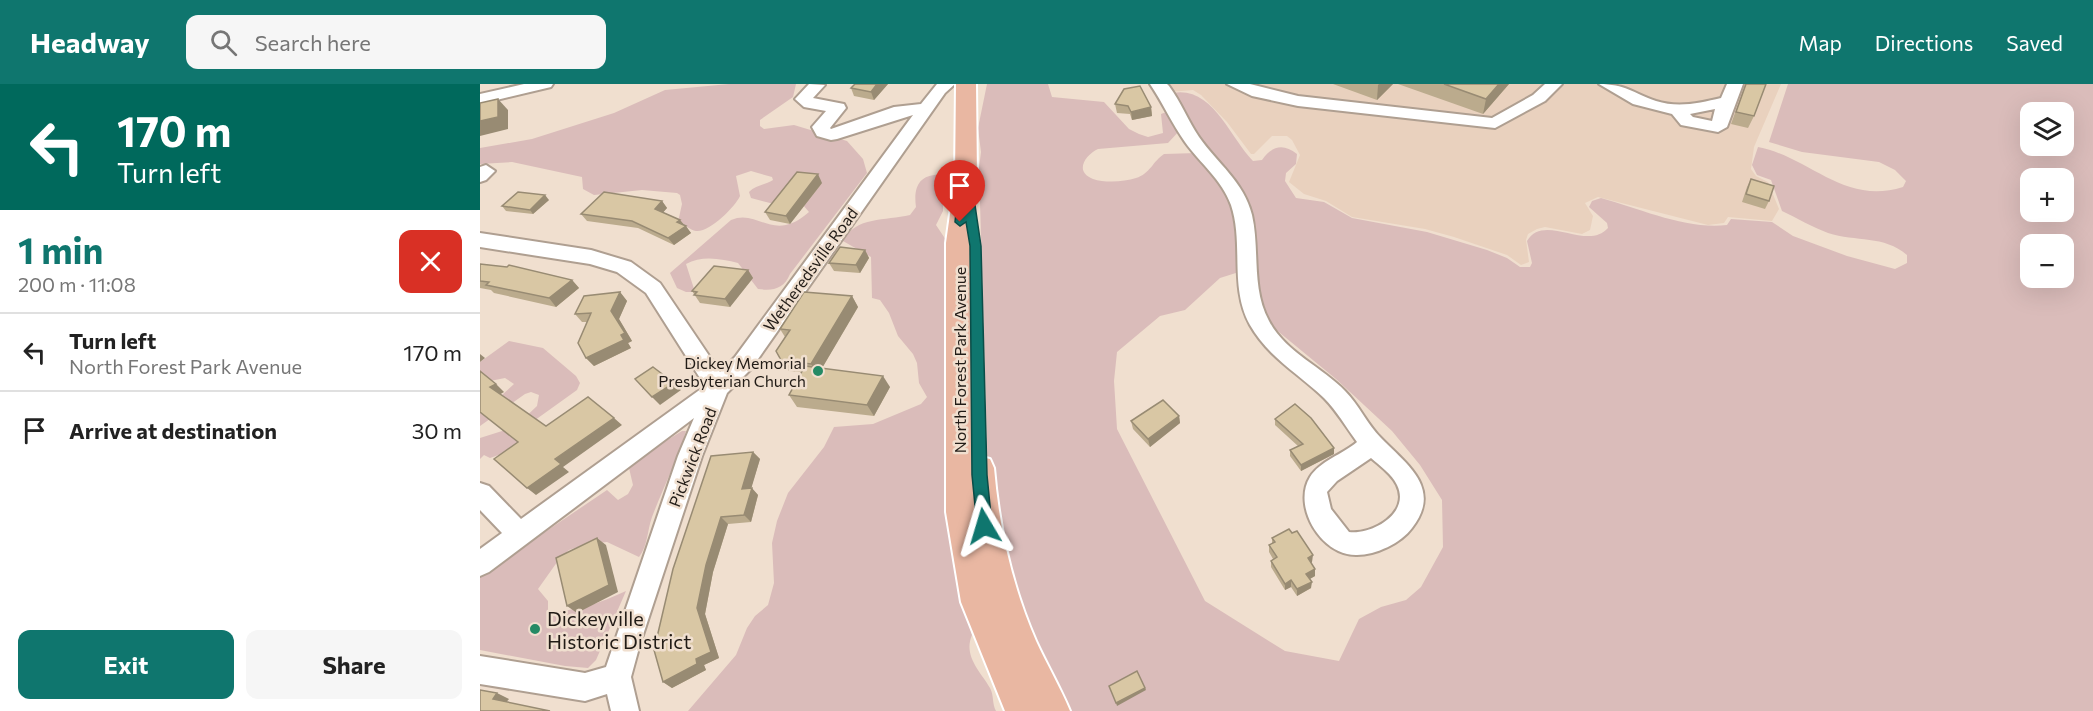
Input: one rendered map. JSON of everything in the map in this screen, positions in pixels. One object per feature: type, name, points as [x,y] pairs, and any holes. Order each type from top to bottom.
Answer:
[{"type":"main road","name":"North Forest Park Avenue","points":[[966,84],[966,178],[958,243],[959,461],[965,537],[978,602],[1023,711]]},
{"type":"main road","name":"North Forest Park Avenue","points":[[966,178],[975,246],[979,475],[987,541],[1003,603],[1027,663],[1052,711]]},
{"type":"street","points":[[480,99],[545,84]]},
{"type":"street","name":"Wetheredsville Road","points":[[480,564],[718,388],[743,363],[939,90],[947,84]]},
{"type":"street","points":[[1158,84],[1169,97],[1191,139],[1237,196],[1243,217],[1247,286],[1259,323],[1274,343],[1342,402],[1371,443]]},
{"type":"street","points":[[1235,84],[1258,93],[1298,101],[1495,123],[1539,98],[1554,84]]},
{"type":"street","points":[[1607,84],[1648,104],[1678,111],[1687,122],[1718,127],[1735,84]]},
{"type":"street","points":[[817,85],[803,99],[810,103],[838,108],[821,127],[823,132],[831,135],[900,111],[926,108]]},
{"type":"street","name":"Pickwick Road","points":[[480,240],[591,257],[624,267],[653,288],[718,388],[690,456],[616,677]]},
{"type":"street","points":[[480,493],[519,534]]},
{"type":"street","points":[[480,670],[585,687],[616,677],[625,711]]},
{"type":"shaded area","points":[[729,84],[796,84],[793,97],[760,120],[760,126],[764,129],[794,125],[847,141],[863,159],[867,173],[785,283],[777,288],[758,289],[738,263],[719,259],[699,259],[686,264],[695,292],[686,292],[677,288],[670,273],[731,220],[750,218],[767,224],[785,225],[809,212],[803,205],[770,203],[751,198],[749,192],[773,180],[772,177],[751,171],[736,176],[740,196],[737,201],[714,224],[701,231],[696,231],[678,222],[682,204],[680,195],[677,193],[642,190],[594,195],[583,189],[582,177],[512,162],[480,164],[480,148],[532,139],[614,113],[665,90]]},
{"type":"shaded area","points":[[987,84],[1048,84],[1052,97],[1104,102],[1129,129],[1148,137],[1163,133],[1161,114],[1172,110],[1181,129],[1168,143],[1098,149],[1086,159],[1084,172],[1087,176],[1098,180],[1126,180],[1145,174],[1164,154],[1197,153],[1235,202],[1239,272],[1220,278],[1185,310],[1160,316],[1117,352],[1114,381],[1117,429],[1205,601],[1285,651],[1339,661],[1359,619],[1381,607],[1406,600],[1421,587],[1443,547],[1442,500],[1420,465],[1392,431],[1336,379],[1263,319],[1248,222],[1205,153],[1173,93],[1187,93],[1199,97],[1210,105],[1253,161],[1262,160],[1274,149],[1282,147],[1297,154],[1296,164],[1286,173],[1285,181],[1296,198],[1324,202],[1352,218],[1427,232],[1487,250],[1507,258],[1520,267],[1530,267],[1532,263],[1527,241],[1534,233],[1555,230],[1589,236],[1599,234],[1608,228],[1607,223],[1589,207],[1592,201],[1601,198],[1680,222],[1712,226],[1727,225],[1731,219],[1772,222],[1793,236],[1847,256],[1895,269],[1907,263],[1907,255],[1889,244],[1828,233],[1782,211],[1771,180],[1757,175],[1752,165],[1758,147],[1777,152],[1828,178],[1863,190],[1882,191],[1903,187],[1906,181],[1895,170],[1879,162],[1802,152],[1769,142],[1788,84],[2093,84],[2093,711],[1063,711],[1020,624],[988,478],[979,168],[981,152],[978,128]]},
{"type":"shaded area","points":[[1163,84],[1781,84],[1754,147],[1751,169],[1756,176],[1768,182],[1779,209],[1772,221],[1728,217],[1724,223],[1708,225],[1598,197],[1585,203],[1593,216],[1590,230],[1582,234],[1545,227],[1537,229],[1528,234],[1526,240],[1529,262],[1521,265],[1507,255],[1454,237],[1425,229],[1352,217],[1326,201],[1304,194],[1289,182],[1300,155],[1292,140],[1287,136],[1272,136],[1254,154],[1251,154],[1227,122],[1201,95],[1193,90],[1170,92]]},
{"type":"shaded area","points":[[943,175],[943,211],[936,225],[948,243],[945,268],[947,388],[945,412],[965,609],[972,635],[971,657],[991,691],[996,711],[688,711],[736,655],[747,628],[755,616],[768,605],[774,583],[772,543],[777,521],[788,493],[824,447],[834,427],[873,424],[921,404],[927,397],[919,383],[917,363],[913,354],[898,336],[889,313],[880,300],[872,298],[871,257],[843,241],[855,227],[863,223],[910,215],[916,207],[916,193],[920,182],[929,176]]},
{"type":"shaded area","points":[[509,341],[543,348],[576,376],[580,383],[577,390],[531,423],[523,439],[507,452],[490,458],[484,455],[480,459],[480,438],[515,427],[537,406],[539,395],[531,392],[525,394],[480,426],[480,410],[492,404],[514,384],[505,378],[480,383],[480,362]]},
{"type":"shaded area","points":[[682,431],[686,431],[639,557],[607,542],[586,544],[569,550],[560,558],[538,589],[548,601],[548,612],[588,606],[626,591],[596,660],[588,668],[565,666],[480,650],[480,576],[607,490],[618,500],[628,494],[633,485],[629,468],[635,460]]},
{"type":"building","points":[[855,84],[877,84],[871,92],[851,88]]},
{"type":"building","points":[[1444,84],[1499,84],[1486,99]]},
{"type":"building","points":[[1746,84],[1766,84],[1754,116],[1736,112]]},
{"type":"building","points":[[1140,86],[1151,107],[1131,112],[1128,106],[1115,104],[1124,89]]},
{"type":"building","points":[[498,99],[498,117],[480,121],[480,103]]},
{"type":"building","points":[[797,172],[818,174],[786,216],[765,212]]},
{"type":"building","points":[[1751,179],[1774,186],[1769,201],[1746,194]]},
{"type":"building","points":[[518,192],[545,195],[530,210],[502,206]]},
{"type":"building","points":[[604,192],[662,201],[655,209],[680,220],[677,222],[686,226],[668,238],[632,221],[581,214]]},
{"type":"building","points":[[840,247],[865,250],[856,265],[829,263]]},
{"type":"building","points":[[480,264],[507,267],[509,265],[572,280],[549,298],[486,285],[489,282],[480,281]]},
{"type":"building","points":[[714,266],[748,270],[725,299],[694,295],[697,292],[692,291]]},
{"type":"building","points":[[620,292],[611,311],[625,333],[621,335],[624,340],[586,358],[578,343],[591,313],[575,314],[584,296]]},
{"type":"building","points":[[804,292],[852,296],[811,364],[781,360],[776,351],[790,330],[780,329]]},
{"type":"building","points":[[805,366],[883,376],[867,405],[789,395]]},
{"type":"building","points":[[653,367],[674,383],[652,397],[635,379]]},
{"type":"building","points":[[480,371],[496,384],[490,387],[546,426],[588,397],[614,418],[555,459],[561,464],[527,488],[494,459],[518,442],[480,412]]},
{"type":"building","points":[[1163,400],[1179,416],[1148,439],[1131,421]]},
{"type":"building","points":[[1295,404],[1311,418],[1334,448],[1301,465],[1290,450],[1303,444],[1275,419]]},
{"type":"building","points":[[753,452],[742,489],[752,488],[744,515],[721,517],[706,565],[697,608],[711,652],[696,659],[697,664],[663,682],[654,650],[673,569],[711,456]]},
{"type":"building","points":[[1289,529],[1292,533],[1297,531],[1313,555],[1308,558],[1315,569],[1306,574],[1312,582],[1297,589],[1291,580],[1285,584],[1271,561],[1277,557],[1269,545],[1275,542],[1272,538]]},
{"type":"building","points":[[597,538],[609,585],[567,606],[556,558]]},
{"type":"building","points":[[1137,671],[1145,688],[1116,703],[1109,686]]},
{"type":"building","points":[[480,690],[497,693],[493,699],[550,711],[480,711]]},
{"type":"place","name":"Dickey Memorial Presbyterian Church","points":[[818,371]]},
{"type":"place","name":"Dickeyville Historic District","points":[[535,629]]},
{"type":"route","points":[[960,222],[966,178],[975,246],[979,475],[984,526]]}]
